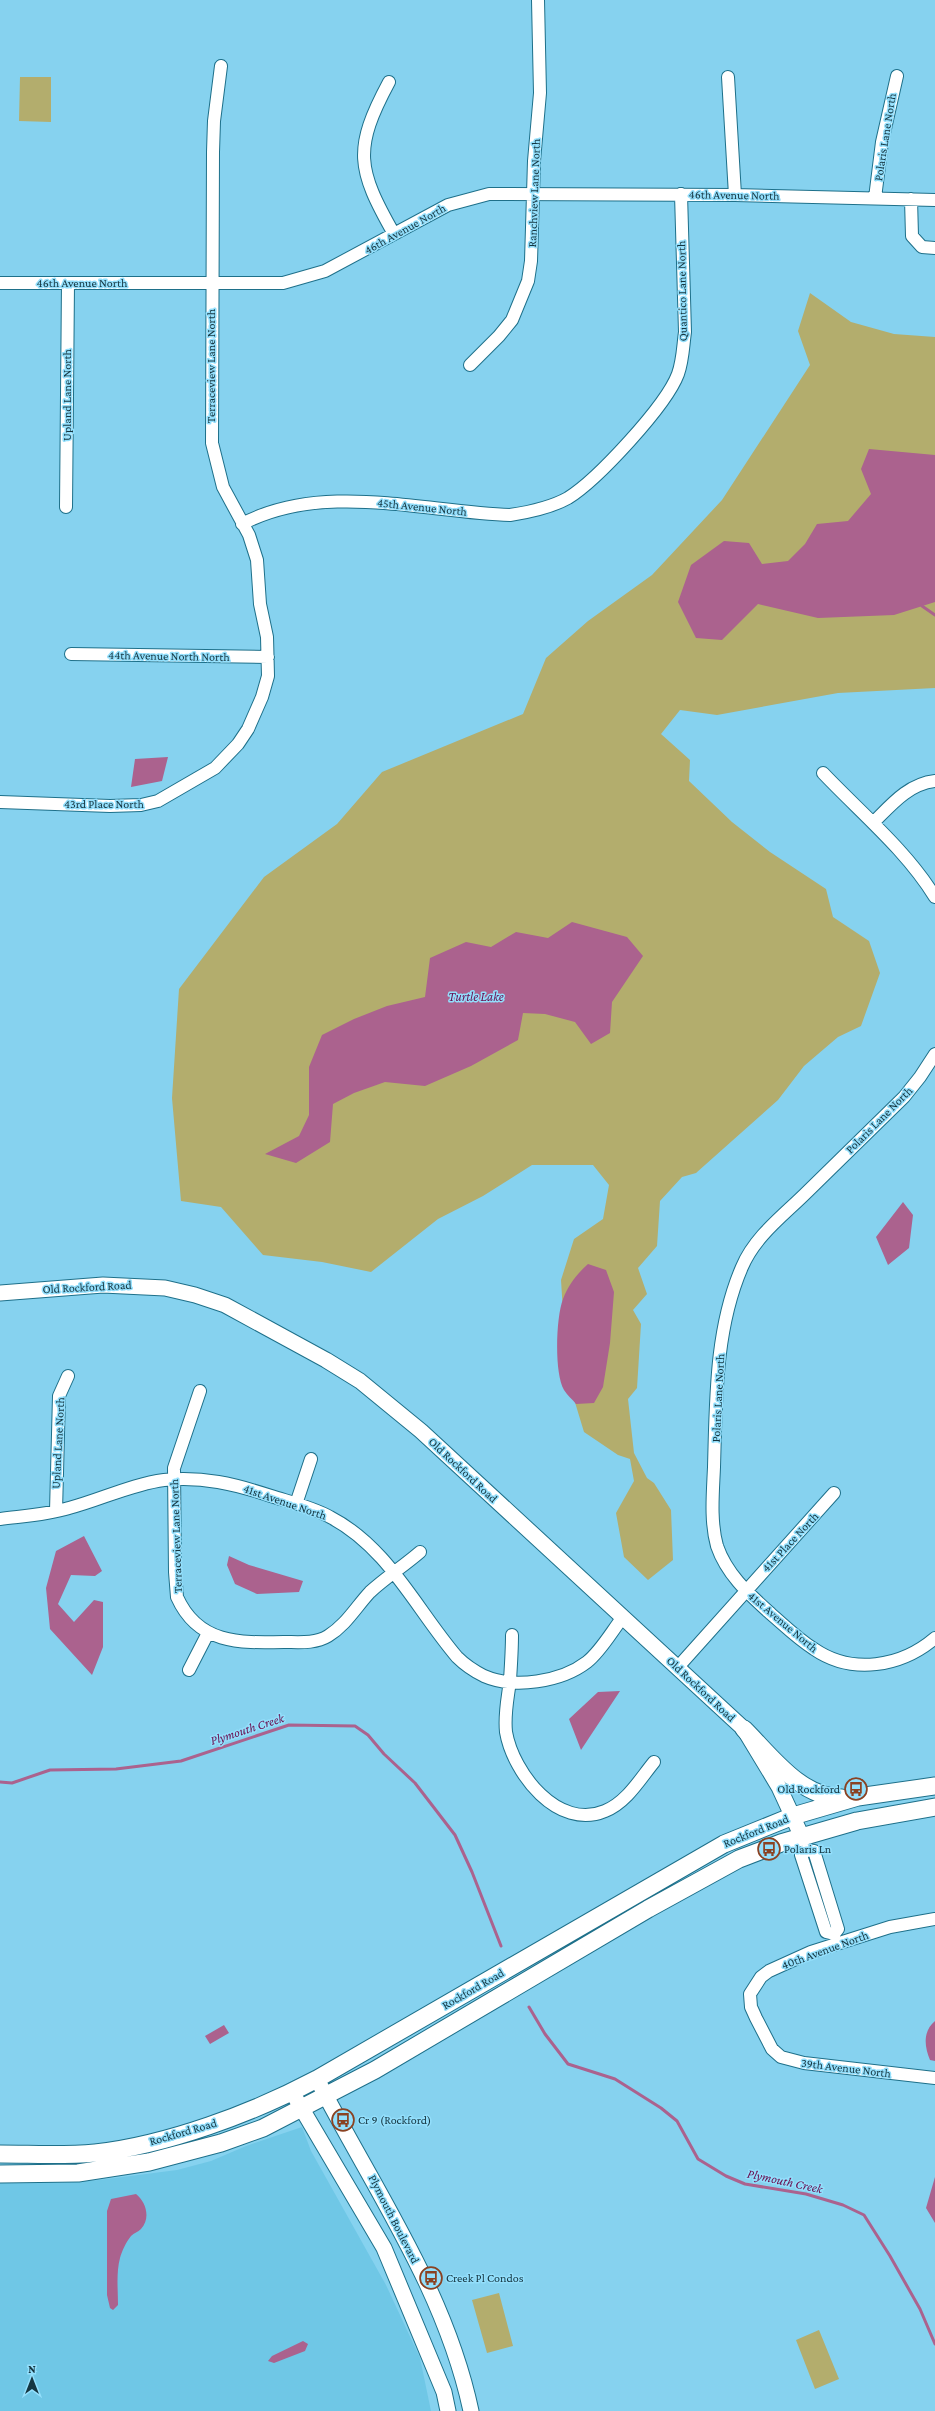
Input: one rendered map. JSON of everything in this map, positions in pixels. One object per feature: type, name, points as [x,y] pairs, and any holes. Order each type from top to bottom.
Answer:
[{"type":"main road","points":[[744,1729],[786,1771],[808,1788],[832,1798],[858,1796]]},
{"type":"main road","name":"Rockford Road","points":[[0,2154],[60,2155],[96,2153],[151,2142],[214,2124],[292,2092],[317,2079],[724,1844],[793,1816],[858,1796],[935,1786]]},
{"type":"main road","name":"Rockford Road","points":[[0,2174],[78,2173],[149,2162],[221,2143],[263,2128],[303,2110],[375,2070],[648,1910],[739,1860],[804,1844],[863,1819],[935,1807]]},
{"type":"street","name":"Ranchview Lane North","points":[[470,365],[499,336],[521,301],[528,281],[531,261],[532,193],[540,93],[538,0]]},
{"type":"street","name":"Terraceview Lane North","points":[[221,66],[214,121],[212,443],[222,487],[249,535],[257,560],[260,604],[268,657]]},
{"type":"street","name":"Polaris Lane North","points":[[875,198],[882,142],[896,76]]},
{"type":"street","points":[[728,77],[735,195]]},
{"type":"street","points":[[389,82],[371,118],[365,136],[364,154],[370,191],[394,234]]},
{"type":"street","name":"46th Avenue North","points":[[0,283],[283,283],[304,278],[345,262],[428,214],[468,198],[489,194],[681,194],[935,200]]},
{"type":"street","name":"Quantico Lane North","points":[[594,477],[655,411],[678,374],[683,353],[685,332],[681,194]]},
{"type":"street","points":[[911,199],[912,236],[922,247],[935,248]]},
{"type":"street","name":"Upland Lane North","points":[[66,507],[68,283]]},
{"type":"street","name":"45th Avenue North","points":[[242,524],[272,511],[293,506],[356,501],[510,515],[531,512],[551,506],[576,492],[594,477]]},
{"type":"street","name":"44th Avenue North North","points":[[71,654],[268,657]]},
{"type":"street","name":"43rd Place North","points":[[0,802],[141,806],[158,801],[215,768],[238,744],[262,697],[268,676],[268,657]]},
{"type":"street","points":[[823,774],[922,876],[935,897]]},
{"type":"street","points":[[873,824],[907,791],[919,785],[935,781]]},
{"type":"street","name":"Polaris Lane North","points":[[745,1590],[733,1577],[717,1546],[713,1511],[716,1383],[725,1321],[736,1282],[750,1251],[761,1237],[904,1097],[920,1077],[935,1054]]},
{"type":"street","name":"Old Rockford Road","points":[[0,1293],[103,1284],[157,1287],[195,1294],[225,1305],[253,1319],[326,1360],[360,1381],[391,1404],[744,1729],[764,1758],[793,1816],[804,1844],[814,1851],[838,1929],[836,1938]]},
{"type":"street","name":"Upland Lane North","points":[[56,1511],[59,1396],[68,1376]]},
{"type":"street","name":"Terraceview Lane North","points":[[200,1391],[174,1468],[175,1572],[177,1597],[190,1619],[208,1633]]},
{"type":"street","points":[[296,1504],[311,1459]]},
{"type":"street","name":"41st Avenue North","points":[[0,1519],[56,1511],[136,1487],[173,1480],[218,1480],[296,1504],[330,1516],[369,1544],[395,1574],[457,1657],[470,1668],[486,1677],[510,1682],[539,1680],[579,1668],[589,1661],[623,1617]]},
{"type":"street","name":"41st Place North","points":[[745,1590],[834,1493]]},
{"type":"street","points":[[189,1670],[208,1633],[231,1640],[251,1643],[311,1642],[326,1637],[339,1629],[371,1592],[395,1574],[420,1552]]},
{"type":"street","points":[[678,1667],[745,1590]]},
{"type":"street","name":"41st Avenue North","points":[[745,1590],[815,1650],[833,1659],[868,1665],[890,1663],[909,1656],[935,1638]]},
{"type":"street","points":[[512,1635],[510,1682],[505,1712],[506,1733],[512,1752],[533,1786],[555,1806],[578,1813],[604,1811],[620,1802],[654,1762]]},
{"type":"street","name":"40th Avenue North","points":[[766,2039],[751,2007],[750,1994],[755,1985],[769,1971],[836,1938],[935,1920]]},
{"type":"street","name":"39th Avenue North","points":[[766,2039],[781,2057],[792,2061],[935,2078]]},
{"type":"street","name":"Plymouth Boulevard","points":[[317,2079],[392,2213],[417,2263],[452,2341],[471,2411]]},
{"type":"street","name":"Plymouth Boulevard","points":[[292,2092],[384,2248],[444,2392],[448,2411]]},
{"type":"shaded area","points":[[20,77],[51,77],[51,122],[19,121]]},
{"type":"shaded area","points":[[810,293],[851,322],[894,334],[935,337],[935,688],[838,693],[717,715],[680,710],[661,734],[690,760],[689,781],[732,822],[770,852],[826,889],[833,917],[869,941],[880,973],[861,1026],[838,1037],[804,1066],[778,1100],[696,1173],[682,1177],[660,1201],[657,1246],[638,1268],[647,1294],[633,1310],[641,1324],[637,1388],[628,1399],[634,1453],[647,1478],[654,1483],[671,1510],[673,1560],[648,1580],[624,1557],[616,1513],[634,1481],[630,1459],[618,1455],[584,1432],[567,1376],[561,1280],[574,1239],[603,1219],[609,1185],[593,1165],[532,1165],[483,1196],[438,1219],[371,1272],[322,1262],[263,1255],[221,1207],[181,1201],[172,1098],[179,989],[264,877],[337,824],[382,772],[523,714],[546,658],[588,621],[652,575],[722,500],[810,365],[798,331]]},
{"type":"shaded area","points":[[302,2127],[311,2151],[386,2285],[420,2358],[431,2411],[0,2411],[0,2181],[61,2183],[99,2180],[177,2170],[211,2161],[246,2146]]},
{"type":"shaded area","points":[[499,2293],[513,2346],[487,2353],[472,2300]]},
{"type":"shaded area","points":[[819,2330],[839,2379],[815,2389],[796,2340]]},
{"type":"water","points":[[869,449],[935,455],[935,602],[894,615],[818,618],[758,604],[722,640],[696,638],[678,602],[691,565],[724,541],[749,543],[762,564],[788,561],[805,544],[817,524],[848,521],[871,494],[861,469]]},
{"type":"water","points":[[168,757],[162,781],[131,787],[135,759]]},
{"type":"water","name":"Turtle Lake","points":[[572,922],[627,937],[643,956],[612,1002],[610,1033],[591,1044],[575,1022],[545,1014],[523,1013],[518,1040],[471,1066],[425,1086],[385,1082],[354,1093],[333,1104],[330,1142],[296,1163],[265,1154],[299,1136],[309,1115],[309,1067],[322,1035],[354,1019],[387,1006],[425,997],[430,958],[466,942],[491,947],[516,932],[548,938]]},
{"type":"water","points":[[903,1202],[913,1215],[909,1248],[888,1265],[876,1237]]},
{"type":"water","points":[[588,1264],[606,1270],[614,1292],[610,1343],[603,1387],[594,1403],[576,1404],[565,1392],[561,1382],[557,1358],[559,1318],[565,1294],[573,1280]]},
{"type":"water","points":[[84,1536],[102,1571],[95,1576],[71,1575],[58,1604],[74,1622],[94,1600],[103,1602],[103,1647],[92,1675],[50,1629],[46,1588],[56,1551]]},
{"type":"water","points":[[229,1556],[249,1565],[303,1581],[299,1592],[257,1594],[235,1584],[227,1565]]},
{"type":"water","points":[[620,1691],[581,1750],[569,1719],[598,1692]]},
{"type":"water","points":[[935,2021],[935,2061],[930,2060],[926,2039],[928,2029]]},
{"type":"water","points":[[224,2025],[229,2033],[210,2044],[205,2036]]},
{"type":"water","points":[[935,2177],[935,2223],[926,2208]]},
{"type":"water","points":[[136,2194],[145,2206],[146,2220],[141,2229],[129,2238],[122,2252],[118,2270],[118,2305],[113,2310],[110,2308],[107,2295],[107,2211],[111,2199]]},
{"type":"water","points":[[303,2341],[308,2344],[305,2351],[274,2363],[268,2361],[272,2356]]},
{"type":"waterway","points":[[922,606],[935,615]]},
{"type":"waterway","name":"Plymouth Creek","points":[[0,1782],[12,1783],[50,1770],[116,1769],[181,1761],[289,1725],[355,1726],[368,1735],[384,1754],[415,1783],[455,1835],[472,1872],[501,1946]]},
{"type":"waterway","name":"Plymouth Creek","points":[[529,2007],[545,2034],[568,2064],[615,2079],[661,2108],[677,2121],[698,2159],[726,2176],[745,2184],[806,2194],[843,2205],[864,2215],[890,2256],[920,2309],[935,2344]]},
{"type":"place","name":"Old Rockford","points":[[856,1789]]},
{"type":"place","name":"Polaris Ln","points":[[769,1849]]},
{"type":"place","name":"Cr 9 (Rockford)","points":[[343,2120]]},
{"type":"place","name":"Creek Pl Condos","points":[[431,2278]]}]
